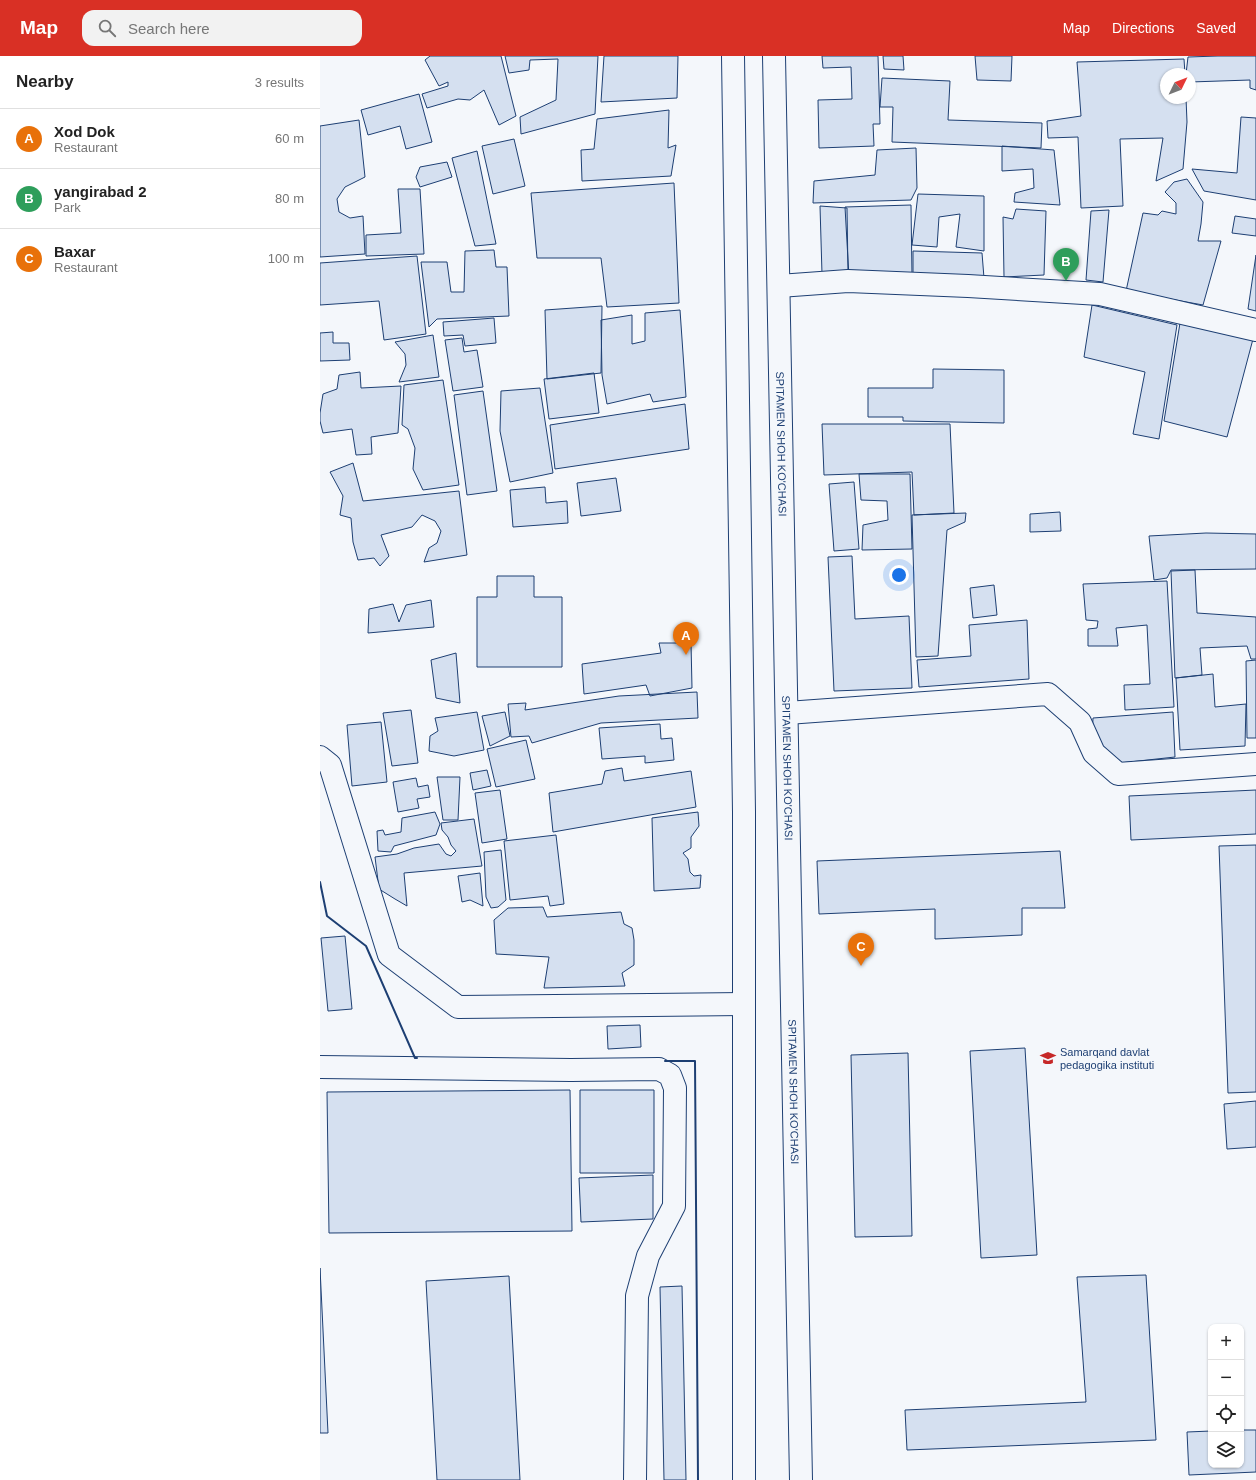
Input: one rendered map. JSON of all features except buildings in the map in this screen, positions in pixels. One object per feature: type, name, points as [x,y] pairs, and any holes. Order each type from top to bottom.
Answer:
[{"type":"main road","points":[[733,56],[744,812],[744,1480]]},
{"type":"main road","name":"SPITAMEN SHOH KO'CHASI","points":[[774,56],[801,1480]]},
{"type":"main road","points":[[779,286],[848,281],[1100,294],[1256,330]]},
{"type":"main road","points":[[787,713],[1048,694],[1080,722],[1094,753],[1118,774],[1256,764]]},
{"type":"main road","points":[[320,757],[330,765],[389,955],[458,1007],[744,1004]]},
{"type":"main road","points":[[320,1067],[570,1070],[660,1069],[670,1075],[675,1088],[674,1206],[648,1256],[637,1296],[635,1480]]},
{"type":"wall","points":[[320,882],[327,916],[366,946],[415,1058],[417,1058]]},
{"type":"wall","points":[[665,1061],[695,1061],[698,1480]]},
{"type":"place","name":"yangirabad 2","points":[[1066,281]]},
{"type":"place","name":"Xod Dok","points":[[686,655]]},
{"type":"place","name":"Baxar","points":[[861,966]]},
{"type":"place","name":"Samarqand davlat pedagogika instituti","points":[[1048,1058]]}]
